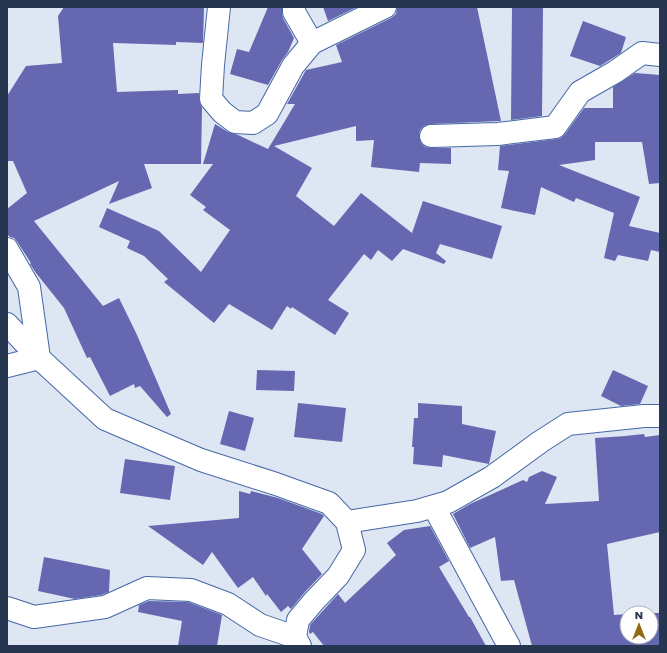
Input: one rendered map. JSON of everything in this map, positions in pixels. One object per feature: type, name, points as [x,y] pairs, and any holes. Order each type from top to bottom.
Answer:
[{"type":"street","points":[[219,7],[211,99],[222,112],[235,122],[253,123],[267,114],[293,66],[312,43],[385,7]]},
{"type":"street","points":[[294,7],[294,12],[312,43]]},
{"type":"street","points":[[431,136],[498,134],[555,127],[580,92],[615,72],[642,53],[660,55]]},
{"type":"street","points":[[7,249],[29,288],[39,358]]},
{"type":"street","points":[[7,324],[39,358],[104,419],[201,460],[329,503],[347,522],[354,550],[338,576],[298,620],[298,642],[260,625],[228,604],[191,590],[147,588],[105,607],[34,617],[7,608]]},
{"type":"street","points":[[7,366],[39,358]]},
{"type":"street","points":[[347,522],[417,511],[448,502],[492,477],[540,442],[568,424],[644,416],[660,416]]},
{"type":"street","points":[[434,507],[509,646]]},
{"type":"building","points":[[64,7],[204,7],[203,43],[176,42],[176,45],[113,43],[117,92],[178,90],[178,94],[199,93],[202,108],[201,164],[144,164],[152,188],[109,204],[119,181],[34,221],[103,306],[119,298],[137,335],[171,414],[167,417],[140,386],[135,388],[134,384],[110,396],[90,357],[87,358],[64,308],[36,273],[18,243],[14,238],[7,234],[7,209],[27,193],[13,161],[7,161],[7,96],[26,66],[62,63],[58,16]]},
{"type":"building","points":[[268,7],[282,7],[283,18],[294,38],[288,52],[268,85],[230,74],[237,49],[249,52]]},
{"type":"building","points":[[323,7],[357,7],[328,21]]},
{"type":"building","points":[[397,7],[477,7],[501,121],[431,124],[424,126],[420,130],[419,136],[421,143],[425,147],[431,148],[451,148],[451,164],[420,163],[419,172],[371,167],[374,140],[356,141],[356,126],[274,146],[312,168],[296,196],[334,226],[361,193],[412,233],[423,201],[502,226],[492,259],[440,244],[436,253],[446,261],[444,264],[403,249],[392,261],[378,250],[371,260],[364,254],[328,300],[349,313],[335,335],[292,307],[291,309],[287,306],[272,330],[229,304],[214,323],[164,282],[168,279],[144,256],[127,248],[130,241],[99,227],[107,208],[159,231],[201,272],[230,230],[203,210],[206,207],[190,195],[213,164],[203,164],[215,124],[228,132],[268,149],[295,104],[287,104],[306,70],[342,62],[336,45],[391,18],[396,14]]},
{"type":"building","points":[[512,7],[543,7],[542,116],[511,120]]},
{"type":"building","points":[[583,21],[626,37],[621,53],[600,66],[570,56]]},
{"type":"building","points":[[635,73],[660,75],[660,183],[649,184],[642,142],[595,142],[595,160],[559,165],[640,197],[629,226],[660,233],[660,252],[651,250],[648,261],[618,255],[615,261],[604,258],[614,213],[576,198],[574,202],[541,187],[535,215],[501,208],[509,171],[498,170],[500,146],[561,138],[584,108],[613,108],[613,87]]},
{"type":"building","points":[[257,370],[295,371],[294,391],[256,390]]},
{"type":"building","points":[[613,370],[648,386],[640,404],[621,406],[601,396]]},
{"type":"building","points":[[298,403],[346,408],[342,442],[294,437]]},
{"type":"building","points":[[418,403],[462,406],[462,424],[496,431],[489,464],[443,455],[442,467],[413,464],[414,447],[412,447],[414,418],[418,418]]},
{"type":"building","points":[[229,411],[254,418],[245,451],[220,444]]},
{"type":"building","points":[[644,434],[645,437],[660,435],[660,532],[607,544],[614,615],[619,615],[619,645],[659,645],[660,613],[660,646],[532,646],[514,580],[501,581],[495,537],[470,548],[453,514],[470,504],[523,480],[527,482],[529,477],[542,471],[557,477],[545,504],[599,501],[595,438]]},
{"type":"building","points":[[125,459],[175,466],[170,500],[120,493]]},
{"type":"building","points":[[239,491],[250,494],[251,491],[278,498],[324,516],[302,549],[322,574],[291,609],[288,606],[281,612],[267,594],[266,596],[253,577],[238,588],[212,552],[203,565],[148,526],[239,518]]},
{"type":"building","points":[[430,526],[449,561],[439,567],[486,646],[324,646],[313,632],[310,634],[310,625],[338,594],[345,603],[396,555],[387,543],[404,530]]},
{"type":"building","points":[[44,557],[110,570],[109,592],[101,595],[75,599],[38,591]]},
{"type":"building","points":[[149,601],[188,602],[222,615],[217,646],[178,646],[182,621],[138,612],[139,605]]}]
